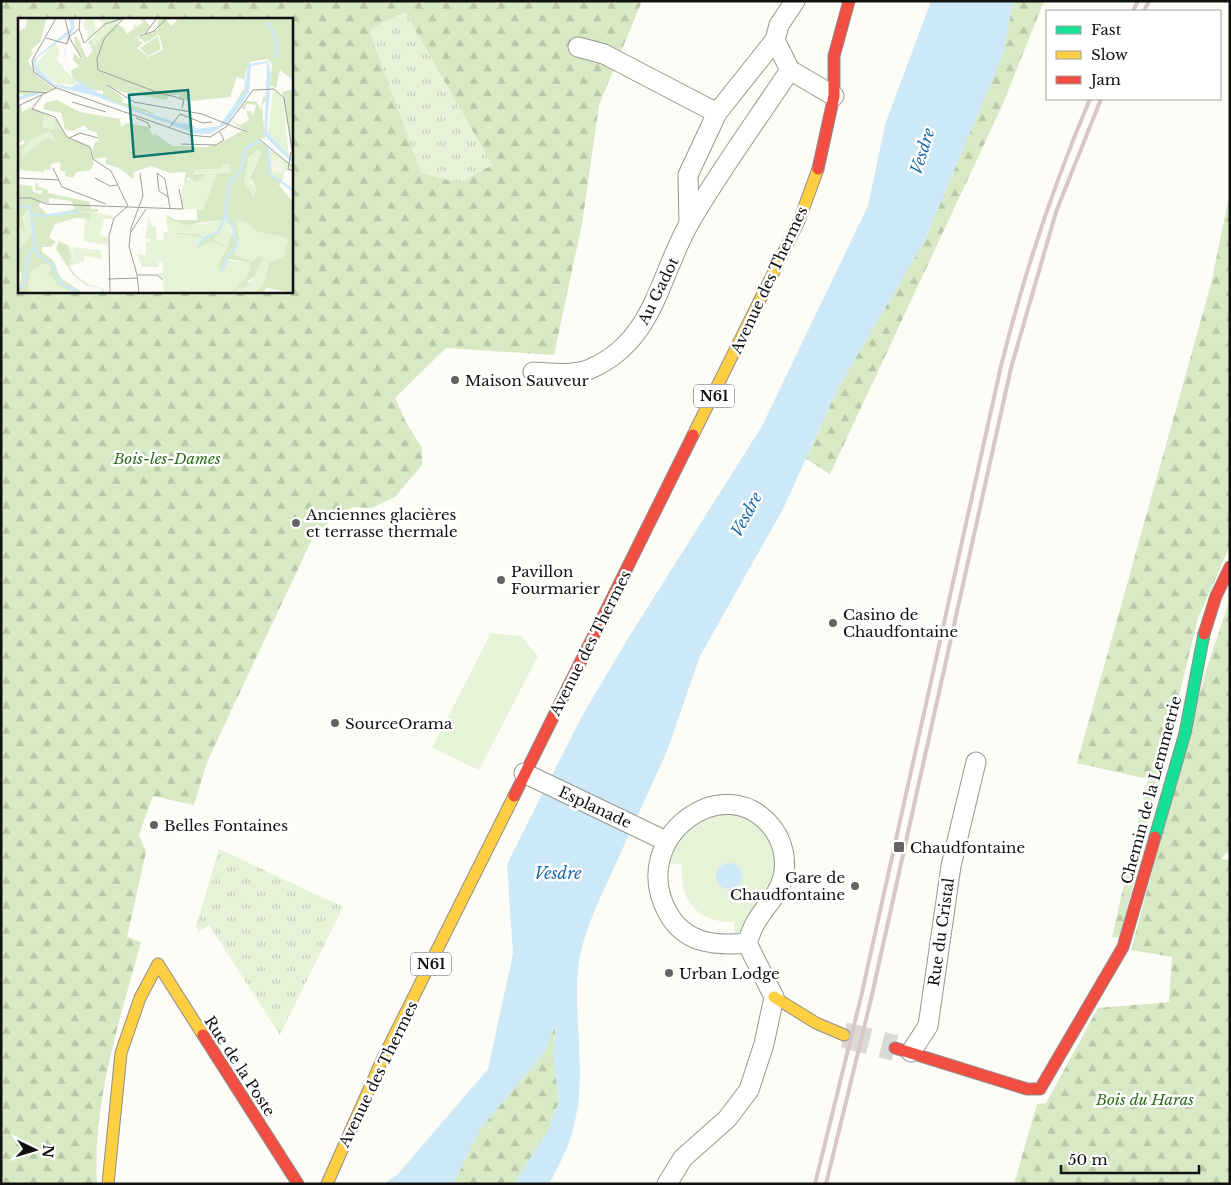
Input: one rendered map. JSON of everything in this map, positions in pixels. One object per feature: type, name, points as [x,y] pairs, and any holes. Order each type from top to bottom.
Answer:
[{"type":"main road","name":"Avenue des Thermes","points":[[834,96],[834,56],[849,1]]},
{"type":"main road","name":"Avenue des Thermes","points":[[327,1184],[363,1102],[524,773],[642,543],[799,221],[817,172],[834,96],[845,71]]},
{"type":"main road","name":"Chemin de la Lemmetrie","points":[[903,1050],[1027,1089],[1040,1089],[1123,947],[1185,733],[1205,628],[1230,567]]},
{"type":"main road","name":"Rue de la Poste","points":[[108,1184],[121,1052],[140,998],[158,964],[298,1184]]},
{"type":"main road","points":[[774,997],[816,1023],[844,1035]]},
{"type":"street","points":[[795,1],[779,25],[775,40],[790,70],[834,96]]},
{"type":"street","name":"Au Gadot","points":[[689,223],[688,175],[717,113],[775,40]]},
{"type":"street","points":[[578,47],[604,54],[717,113]]},
{"type":"street","name":"Au Gadot","points":[[533,372],[567,374],[589,369],[618,351],[639,330],[661,290],[689,223],[790,70]]},
{"type":"street","name":"Rue du Cristal","points":[[903,1050],[928,1026],[951,866],[976,762]]},
{"type":"street","name":"Esplanade","points":[[524,773],[666,841]]},
{"type":"street","points":[[667,1184],[683,1158],[727,1119],[749,1090],[764,1044],[774,997],[747,943],[756,922],[776,895],[783,877],[785,860],[778,835],[768,822],[756,813],[733,805],[710,807],[696,812],[680,824],[666,841],[660,863],[658,886],[663,903],[673,921],[685,934],[702,942],[722,946],[747,943]]},
{"type":"green space","name":"Bois-les-Dames","points":[[1,1],[642,1],[599,105],[582,224],[554,355],[446,348],[395,398],[405,420],[422,448],[422,465],[395,497],[372,508],[354,507],[337,515],[314,535],[207,762],[194,805],[153,796],[139,835],[146,852],[127,937],[141,942],[109,1062],[103,1092],[97,1153],[97,1184],[1,1184]],"holes":[[[405,12],[492,165],[459,183],[421,173],[369,30]]]},
{"type":"green space","points":[[1013,1],[1044,1],[1002,106],[830,474],[806,459],[839,386],[924,242],[1003,54]]},
{"type":"green space","points":[[405,12],[492,165],[459,183],[421,174],[369,30]]},
{"type":"green space","points":[[1230,192],[1230,546],[1198,618],[1120,938],[1112,937],[1148,779],[1077,763],[1211,284]]},
{"type":"green space","name":"Bois du Haras","points":[[1230,599],[1230,850],[1221,859],[1230,860],[1230,1184],[1014,1184],[1037,1104],[1046,1103],[1098,1008],[1169,1002],[1172,957],[1131,950],[1206,670]]},
{"type":"green space","points":[[491,633],[521,636],[538,656],[479,770],[432,748]]},
{"type":"green space","points":[[743,814],[772,837],[778,874],[744,929],[735,936],[734,922],[710,919],[693,907],[684,889],[682,865],[665,862],[669,850],[703,815]]},
{"type":"green space","points":[[219,849],[343,907],[280,1035],[209,925],[198,932],[196,926]]},
{"type":"green space","points":[[556,1023],[553,1055],[559,1101],[548,1131],[514,1184],[453,1184],[481,1128],[544,1053]]},
{"type":"water","name":"Vesdre","points":[[931,1],[1013,1],[1003,54],[924,242],[839,386],[783,509],[700,656],[667,751],[596,907],[579,961],[577,1007],[580,1083],[573,1129],[561,1161],[549,1184],[514,1184],[548,1131],[559,1101],[553,1055],[556,1024],[544,1053],[481,1128],[453,1184],[383,1184],[397,1175],[488,1069],[513,954],[507,864],[582,716],[627,640],[762,426],[868,206],[885,125]]},
{"type":"water","points":[[729,863],[738,867],[742,876],[738,885],[729,889],[720,885],[716,876],[720,867]]},
{"type":"tunnel","points":[[844,1035],[895,1048]]},
{"type":"railway","points":[[1134,10],[1138,1]]},
{"type":"railway","points":[[1144,10],[1149,1]]},
{"type":"railway","points":[[815,1184],[861,997],[1001,366],[1019,298],[1040,231],[1090,100]]},
{"type":"railway","points":[[826,1184],[871,999],[1011,368],[1056,212],[1101,100]]},
{"type":"traffic: fast","points":[[1155,837],[1185,733],[1204,634]]},
{"type":"traffic: slow","points":[[693,435],[799,221],[818,169]]},
{"type":"traffic: slow","points":[[327,1184],[382,1060],[514,796]]},
{"type":"traffic: slow","points":[[108,1184],[121,1053],[140,998],[158,964],[203,1035]]},
{"type":"traffic: slow","points":[[774,997],[816,1023],[844,1035]]},
{"type":"traffic: jam","points":[[818,169],[834,96],[834,56],[849,1]]},
{"type":"traffic: jam","points":[[514,796],[693,435]]},
{"type":"traffic: jam","points":[[1204,634],[1216,596],[1230,567]]},
{"type":"traffic: jam","points":[[895,1048],[1027,1089],[1040,1089],[1123,947],[1155,837]]},
{"type":"traffic: jam","points":[[203,1035],[298,1184]]},
{"type":"place","name":"Maison Sauveur","points":[[455,380]]},
{"type":"place","name":"Anciennes glacières et terrasse thermale","points":[[296,523]]},
{"type":"place","name":"Pavillon Fourmarier","points":[[501,580]]},
{"type":"place","name":"Casino de Chaudfontaine","points":[[833,623]]},
{"type":"place","name":"SourceOrama","points":[[335,723]]},
{"type":"place","name":"Belles Fontaines","points":[[154,825]]},
{"type":"place","name":"Chaudfontaine","points":[[899,847]]},
{"type":"place","name":"Gare de Chaudfontaine","points":[[855,886]]},
{"type":"place","name":"Urban Lodge","points":[[669,973]]}]
